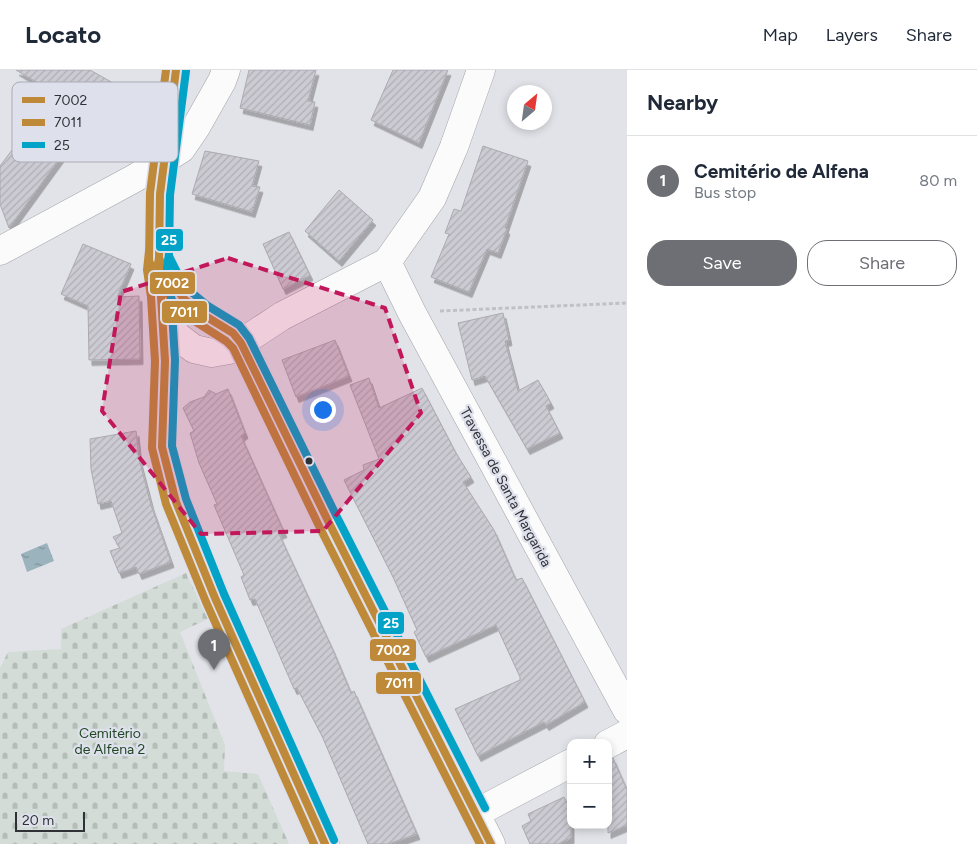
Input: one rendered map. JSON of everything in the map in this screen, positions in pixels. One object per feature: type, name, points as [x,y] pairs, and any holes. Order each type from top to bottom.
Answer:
[{"type":"street","points":[[178,151],[200,119],[222,81],[226,70]]},
{"type":"street","points":[[170,325],[194,349],[212,353],[229,350],[282,316],[387,262],[432,198],[454,147],[481,70]]},
{"type":"street","points":[[0,250],[135,178],[159,162]]},
{"type":"street","points":[[164,162],[160,194],[159,258],[156,269],[170,325],[165,361],[162,447],[176,502],[215,598],[325,844]]},
{"type":"street","points":[[159,258],[168,278],[182,298],[222,319],[241,344],[491,844]]},
{"type":"street","name":"Travessa de Santa Margarida","points":[[387,262],[412,313],[627,710]]},
{"type":"street","points":[[170,325],[186,328],[200,321],[222,319],[267,320],[282,316]]},
{"type":"street","points":[[612,742],[627,734]]},
{"type":"street","points":[[476,813],[567,766]]},
{"type":"path","points":[[412,313],[627,303]]},
{"type":"highlighted area","points":[[228,258],[385,308],[421,413],[323,531],[201,534],[102,411],[121,292]]},
{"type":"green space","name":"Cemitério de Alfena 2","points":[[186,573],[208,619],[180,632],[225,745],[224,771],[258,774],[289,844],[0,844],[0,668],[8,652],[61,649],[61,629]]},
{"type":"water","points":[[47,543],[54,561],[27,572],[21,554]]},
{"type":"building","points":[[16,70],[90,70],[111,82],[36,82]]},
{"type":"building","points":[[249,70],[316,70],[308,101],[315,102],[310,125],[240,108]]},
{"type":"building","points":[[393,70],[448,70],[419,143],[371,120]]},
{"type":"building","points":[[483,146],[528,161],[498,253],[487,249],[469,292],[431,277],[449,234],[445,233],[454,209],[461,211]]},
{"type":"building","points":[[12,150],[12,162],[57,162],[9,228],[0,204],[0,166]]},
{"type":"building","points":[[205,151],[259,161],[252,186],[260,187],[252,212],[192,194]]},
{"type":"building","points":[[339,190],[373,220],[339,261],[305,231]]},
{"type":"building","points":[[289,232],[310,275],[283,289],[263,244]]},
{"type":"building","points":[[83,244],[131,264],[117,297],[139,296],[140,359],[89,360],[88,306],[61,294]]},
{"type":"building","points":[[503,313],[509,340],[505,341],[518,391],[538,380],[551,403],[546,406],[560,433],[527,449],[485,376],[472,380],[458,323]]},
{"type":"building","points":[[335,340],[349,376],[296,397],[282,360]]},
{"type":"building","points":[[369,378],[379,408],[422,388],[456,453],[471,477],[463,482],[494,530],[516,580],[522,578],[585,702],[546,725],[544,722],[478,756],[455,709],[520,680],[520,677],[496,625],[426,657],[414,632],[417,630],[393,577],[344,480],[364,470],[363,465],[379,459],[350,385]]},
{"type":"building","points":[[228,389],[245,433],[241,436],[284,532],[279,534],[351,693],[354,691],[417,834],[388,844],[368,844],[322,736],[297,688],[294,689],[255,599],[250,600],[241,577],[244,575],[214,505],[217,504],[199,463],[190,433],[194,431],[183,408],[190,402],[204,397],[209,390],[216,394]]},
{"type":"building","points":[[136,431],[139,459],[151,505],[171,562],[139,574],[136,567],[119,573],[110,551],[120,548],[113,537],[122,533],[111,501],[98,504],[91,469],[90,439]]},
{"type":"building","points":[[612,758],[627,790],[627,825],[608,833],[608,829],[612,829]]},
{"type":"building","points":[[564,797],[567,803],[567,829],[571,829],[571,838],[558,844],[530,844],[522,826],[531,821],[528,814]]},
{"type":"transit line","name":"7011","points":[[164,82],[166,70]]},
{"type":"transit line","name":"7002","points":[[174,82],[176,70]]},
{"type":"transit line","name":"25","points":[[178,133],[186,71]]},
{"type":"transit line","name":"7011","points":[[154,162],[150,193],[149,261],[159,282],[176,305],[196,322],[226,341],[233,348],[319,526],[480,844]]},
{"type":"transit line","name":"7002","points":[[164,162],[160,194],[159,258],[168,277],[183,298],[202,314],[233,333],[241,343],[328,521],[491,844]]},
{"type":"transit line","name":"25","points":[[174,162],[170,195],[169,256],[190,291],[208,306],[239,325],[249,338],[337,517],[485,808]]},
{"type":"transit line","name":"7011","points":[[149,251],[147,270],[151,297],[155,361],[152,448],[166,504],[206,602],[314,844]]},
{"type":"transit line","name":"25","points":[[169,253],[167,269],[171,295],[175,360],[172,446],[186,499],[224,594],[334,840]]},
{"type":"transit line","name":"7002","points":[[159,258],[157,269],[161,296],[165,361],[162,447],[176,502],[215,598],[325,844]]},
{"type":"place","name":"Cemitério de Alfena","points":[[214,670]]}]
